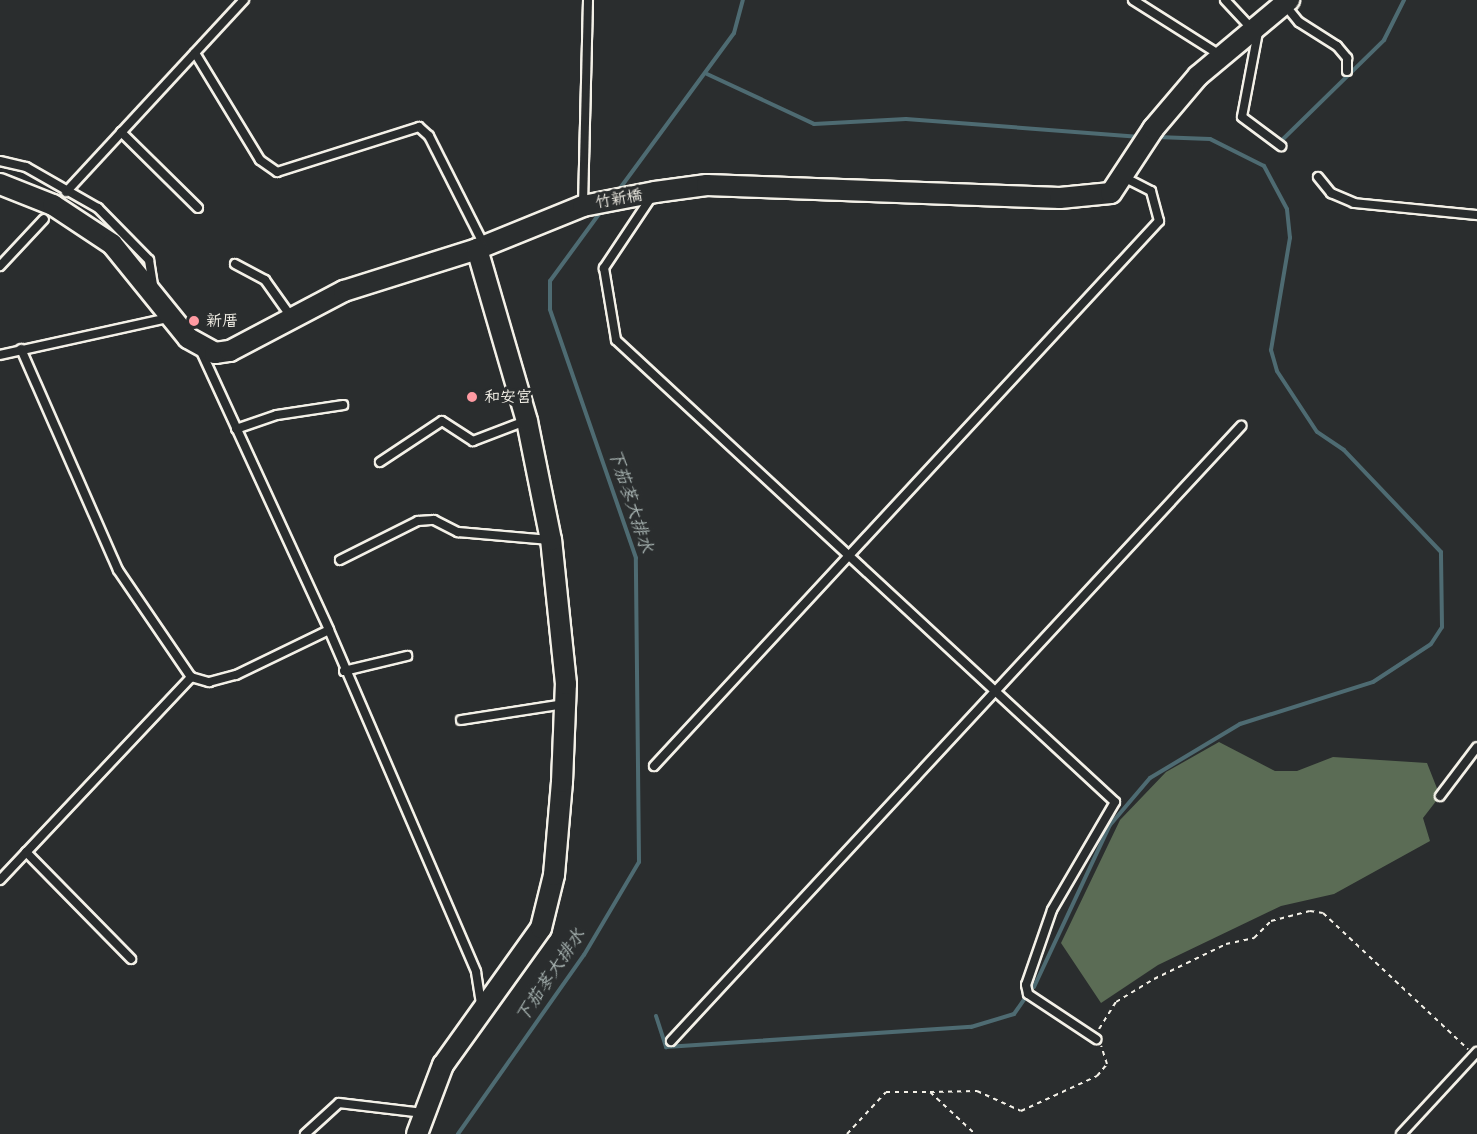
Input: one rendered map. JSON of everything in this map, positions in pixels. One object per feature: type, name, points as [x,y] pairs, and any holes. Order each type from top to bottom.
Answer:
[{"type":"street","points":[[1125,178],[1153,129],[1222,56],[1287,2]]},
{"type":"street","name":"竹新橋","points":[[199,347],[230,351],[344,291],[481,247],[583,206],[655,192],[707,185],[1060,198],[1111,193],[1125,178]]},
{"type":"street","points":[[0,184],[53,205],[94,231],[199,347]]},
{"type":"street","points":[[417,1134],[443,1065],[481,1006],[541,928],[554,875],[565,704],[551,540],[526,421],[481,247]]},
{"type":"lane","points":[[66,192],[244,0]]},
{"type":"lane","points":[[583,206],[588,0]]},
{"type":"lane","points":[[1133,0],[1222,56]]},
{"type":"lane","points":[[1225,0],[1256,27],[1242,117],[1281,146]]},
{"type":"lane","points":[[1287,2],[1299,22],[1337,46],[1347,58],[1347,71]]},
{"type":"lane","points":[[195,52],[260,160],[277,172],[419,127],[429,136],[481,247]]},
{"type":"lane","points":[[121,132],[198,208]]},
{"type":"lane","points":[[0,161],[26,167],[66,192],[98,208],[149,260],[154,295]]},
{"type":"lane","points":[[1318,177],[1331,193],[1354,203],[1477,215]]},
{"type":"lane","points":[[654,766],[1159,221],[1151,191],[1125,178]]},
{"type":"lane","points":[[655,192],[604,268],[616,340],[1114,802],[1052,910],[1026,985],[1028,994],[1096,1039]]},
{"type":"lane","points":[[0,266],[44,219]]},
{"type":"lane","points":[[235,264],[265,280],[292,319]]},
{"type":"lane","points":[[0,355],[172,317]]},
{"type":"lane","points":[[199,347],[329,630],[344,671],[476,972],[481,1006]]},
{"type":"lane","points":[[21,349],[118,570],[191,677],[209,682],[236,675],[329,630]]},
{"type":"lane","points":[[236,429],[276,415],[343,405]]},
{"type":"lane","points":[[380,462],[442,421],[473,441],[526,421]]},
{"type":"lane","points":[[671,1041],[997,692],[1241,426]]},
{"type":"lane","points":[[340,560],[418,521],[434,520],[458,532],[551,540]]},
{"type":"lane","points":[[344,671],[407,656]]},
{"type":"lane","points":[[0,880],[191,677]]},
{"type":"lane","points":[[461,720],[565,704]]},
{"type":"lane","points":[[1440,796],[1477,747]]},
{"type":"lane","points":[[26,852],[131,959]]},
{"type":"lane","points":[[1401,1134],[1476,1053]]},
{"type":"lane","points":[[305,1134],[339,1103],[425,1113]]},
{"type":"path","points":[[848,1134],[886,1092],[977,1091],[1021,1111],[1098,1077],[1107,1064],[1096,1039],[1101,1020],[1135,990],[1226,944],[1254,938],[1271,921],[1310,911],[1323,913],[1476,1053]]},
{"type":"path","points":[[930,1092],[975,1134]]},
{"type":"green space","points":[[1219,742],[1275,771],[1297,771],[1333,757],[1427,763],[1440,796],[1423,818],[1430,841],[1334,894],[1281,906],[1158,965],[1101,1003],[1061,943],[1120,820],[1166,772]]},
{"type":"waterway","name":"下茄苳大排水","points":[[618,191],[734,33],[743,0]]},
{"type":"waterway","points":[[1280,142],[1384,40],[1404,0]]},
{"type":"waterway","points":[[707,74],[814,124],[906,119],[1140,137]]},
{"type":"waterway","points":[[1034,987],[1110,825],[1150,778],[1240,724],[1373,682],[1431,644],[1442,627],[1441,552],[1344,450],[1317,432],[1277,371],[1271,350],[1290,238],[1287,209],[1264,166],[1210,139],[1157,137]]},
{"type":"waterway","name":"下茄苳大排水","points":[[458,1134],[584,955],[639,862],[636,558],[550,309],[550,281],[602,210]]},
{"type":"waterway","points":[[656,1016],[666,1047],[971,1027],[1014,1014],[1025,998]]},
{"type":"place","name":"新厝","points":[[194,321]]},
{"type":"place","name":"和安宮","points":[[472,397]]}]
